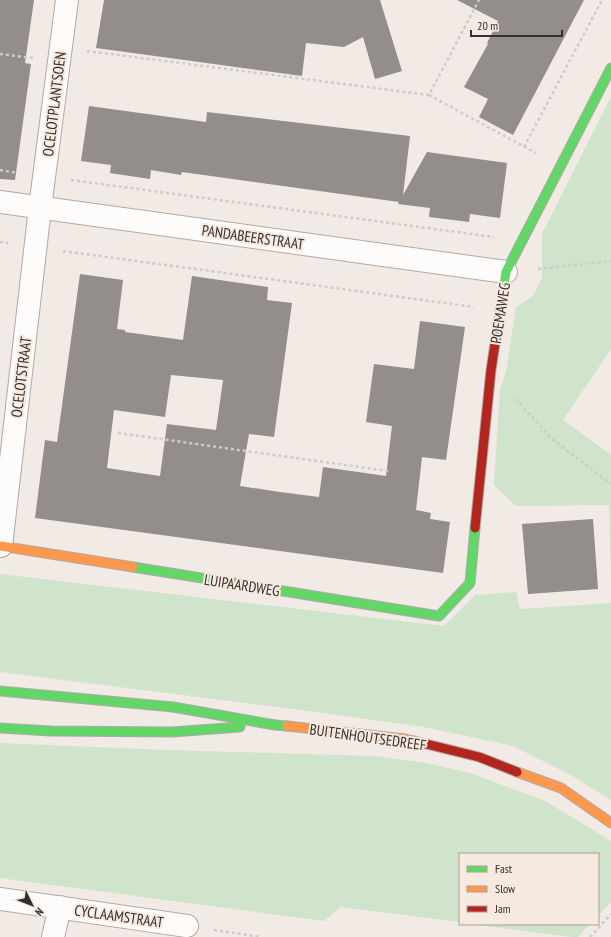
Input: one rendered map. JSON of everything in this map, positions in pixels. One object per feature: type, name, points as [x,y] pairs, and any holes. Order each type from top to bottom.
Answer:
[{"type":"street","name":"OCELOTPLANTSOEN","points":[[40,208],[67,0]]},
{"type":"street","name":"POEMAWEG","points":[[470,582],[491,370],[506,272],[611,68]]},
{"type":"street","name":"PANDABEERSTRAAT","points":[[0,202],[506,272]]},
{"type":"street","name":"OCELOTSTRAAT","points":[[1,546],[40,208]]},
{"type":"street","name":"LUIPAARDWEG","points":[[1,546],[439,616],[470,582]]},
{"type":"street","name":"BUITENHOUTSEDREEF","points":[[0,691],[173,707],[275,725],[405,739],[479,757],[561,788],[611,823]]},
{"type":"street","name":"BUITENHOUTSEDREEF","points":[[0,728],[51,731],[172,732],[275,725]]},
{"type":"street","name":"CYCLAAMSTRAAT","points":[[0,899],[187,926]]},
{"type":"street","points":[[53,937],[60,907]]},
{"type":"path","points":[[429,96],[480,0]]},
{"type":"path","points":[[524,147],[602,0]]},
{"type":"path","points":[[0,54],[60,55],[429,96],[560,167]]},
{"type":"path","points":[[0,170],[522,241]]},
{"type":"path","points":[[0,242],[500,311]]},
{"type":"path","points":[[506,272],[611,261]]},
{"type":"path","points":[[491,370],[552,439],[611,484]]},
{"type":"path","points":[[118,433],[388,471]]},
{"type":"path","points":[[590,937],[611,914]]},
{"type":"path","points":[[187,926],[261,937]]},
{"type":"green space","points":[[611,97],[611,349],[563,420],[611,455],[611,580],[609,505],[516,506],[494,485],[500,390],[506,372],[516,307],[534,295],[542,277],[542,234]]},
{"type":"green space","points":[[0,574],[444,626],[475,595],[516,592],[520,609],[611,603],[611,800],[571,775],[513,746],[424,727],[0,672]]},
{"type":"green space","points":[[0,743],[165,750],[375,756],[426,763],[470,773],[545,801],[611,841],[611,902],[599,915],[599,853],[459,853],[459,922],[341,907],[324,921],[0,878]]},
{"type":"green space","points":[[480,925],[589,925],[578,937]]},
{"type":"building","points":[[0,0],[34,0],[25,63],[31,64],[15,180],[0,179]]},
{"type":"building","points":[[104,0],[380,0],[402,71],[375,79],[363,37],[344,47],[306,43],[302,76],[96,48]]},
{"type":"building","points":[[457,0],[584,0],[513,135],[479,117],[488,99],[464,87],[488,44],[487,43],[498,21]]},
{"type":"building","points":[[89,106],[206,122],[207,112],[410,136],[403,195],[427,152],[507,163],[500,218],[470,214],[469,222],[429,217],[430,208],[398,204],[399,202],[182,172],[181,175],[151,170],[150,179],[110,173],[111,165],[81,161]]},
{"type":"building","points":[[80,274],[123,280],[117,329],[125,330],[125,332],[183,340],[192,276],[268,287],[267,300],[292,303],[274,437],[249,434],[240,486],[280,492],[319,497],[323,467],[386,476],[392,426],[366,422],[374,364],[414,369],[420,321],[465,327],[446,460],[422,457],[416,510],[431,513],[430,519],[450,522],[443,573],[35,518],[45,440],[57,442]],"holes":[[[171,375],[223,380],[216,430],[167,424],[160,476],[107,468],[114,410],[165,417]]]},
{"type":"building","points":[[593,519],[598,589],[528,594],[522,524]]},
{"type":"traffic: fast","points":[[498,324],[506,272],[611,68]]},
{"type":"traffic: fast","points":[[133,567],[439,616],[470,583],[475,528]]},
{"type":"traffic: fast","points":[[0,691],[173,707],[287,726]]},
{"type":"traffic: fast","points":[[0,728],[51,731],[172,732],[240,727]]},
{"type":"traffic: slow","points":[[0,546],[133,567]]},
{"type":"traffic: slow","points":[[287,726],[414,741]]},
{"type":"traffic: slow","points":[[517,772],[561,788],[611,823]]},
{"type":"traffic: jam","points":[[475,528],[491,370],[498,324]]},
{"type":"traffic: jam","points":[[414,741],[479,757],[517,772]]}]
